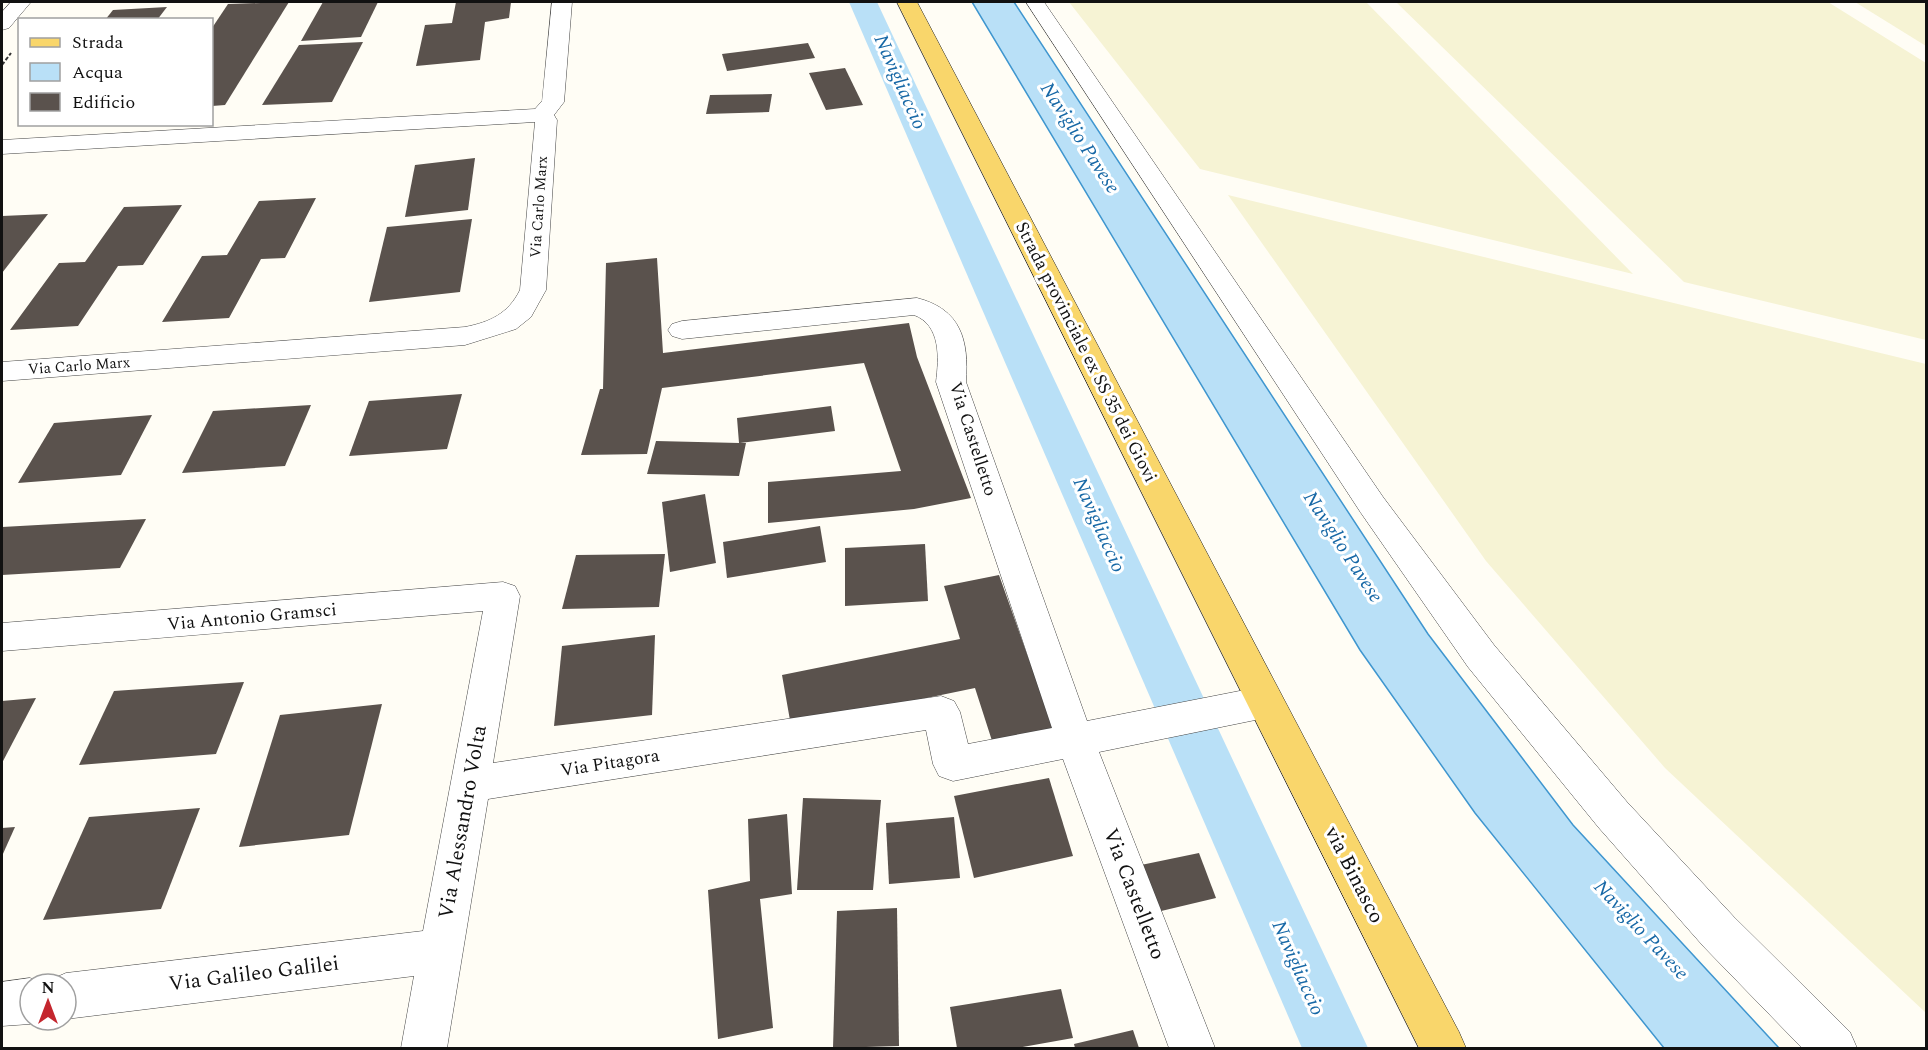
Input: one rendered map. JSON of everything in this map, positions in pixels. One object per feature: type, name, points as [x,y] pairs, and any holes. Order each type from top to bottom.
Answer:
[{"type":"main road","name":"Strada provinciale ex SS 35 dei Giovi","points":[[907,2],[1247,705]]},
{"type":"main road","name":"via Binasco","points":[[1247,705],[1443,1048]]},
{"type":"street","points":[[2,24],[21,2]]},
{"type":"street","points":[[2,147],[542,115],[553,102],[562,2]]},
{"type":"street","points":[[1035,2],[1372,505],[1481,656],[1613,815],[1719,932],[1834,1048]]},
{"type":"street","name":"Via Carlo Marx","points":[[2,372],[453,337],[497,329],[516,317],[528,304],[533,290],[546,120],[542,115]]},
{"type":"street","name":"Via Castelletto","points":[[682,330],[917,306],[936,314],[944,325],[953,350],[951,382],[1075,740],[1192,1048]]},
{"type":"street","name":"Via Antonio Gramsci","points":[[2,637],[503,596]]},
{"type":"street","name":"Via Alessandro Volta","points":[[424,1048],[503,596]]},
{"type":"street","points":[[1075,740],[1247,705]]},
{"type":"street","name":"Via Pitagora","points":[[470,784],[940,712],[953,764],[1075,740]]},
{"type":"street","name":"Via Galileo Galilei","points":[[78,995],[441,951]]},
{"type":"street","points":[[2,1004],[18,1002]]},
{"type":"shaded area","points":[[1069,2],[1366,2],[1633,274],[1200,169]]},
{"type":"shaded area","points":[[1396,2],[1828,2],[1926,63],[1926,340],[1684,282]]},
{"type":"shaded area","points":[[1855,2],[1926,2],[1926,46]]},
{"type":"shaded area","points":[[1228,195],[1926,364],[1926,1013],[1665,768],[1486,561]]},
{"type":"water","name":"Naviglio Pavese","points":[[972,2],[1014,2],[1428,634],[1573,825],[1779,1048],[1664,1048],[1475,813],[1360,650]]},
{"type":"building","points":[[289,2],[225,105],[213,106],[213,26],[228,4]]},
{"type":"building","points":[[323,2],[378,2],[361,37],[301,41]]},
{"type":"building","points":[[456,2],[511,2],[509,18],[485,22],[480,60],[416,66],[425,25],[452,23]]},
{"type":"building","points":[[167,7],[159,18],[107,18],[113,10]]},
{"type":"building","points":[[363,42],[332,102],[262,105],[299,45]]},
{"type":"building","points":[[808,43],[815,58],[727,71],[722,54]]},
{"type":"building","points":[[845,68],[863,105],[826,110],[809,73]]},
{"type":"building","points":[[772,94],[769,112],[706,114],[710,95]]},
{"type":"building","points":[[475,158],[468,210],[405,217],[415,165]]},
{"type":"building","points":[[316,198],[285,258],[261,259],[229,318],[162,322],[202,256],[227,255],[259,201]]},
{"type":"building","points":[[182,205],[143,265],[118,266],[78,326],[10,330],[59,263],[85,262],[124,207]]},
{"type":"building","points":[[48,214],[2,273],[2,216]]},
{"type":"building","points":[[472,219],[460,292],[369,302],[387,227]]},
{"type":"building","points":[[657,258],[663,353],[909,323],[917,357],[971,498],[914,509],[768,523],[768,482],[901,471],[864,363],[662,388],[647,454],[581,455],[600,389],[603,389],[606,263]]},
{"type":"building","points":[[462,394],[447,449],[349,456],[369,401]]},
{"type":"building","points":[[311,405],[285,466],[182,473],[213,411]]},
{"type":"building","points":[[831,406],[835,431],[740,443],[746,443],[739,476],[647,474],[656,441],[739,443],[737,418]]},
{"type":"building","points":[[152,415],[121,475],[18,483],[54,423]]},
{"type":"building","points":[[705,494],[716,563],[670,572],[662,502]]},
{"type":"building","points":[[146,519],[120,568],[2,575],[2,527]]},
{"type":"building","points":[[820,526],[826,562],[727,578],[723,542]]},
{"type":"building","points":[[925,544],[928,601],[845,606],[845,548]]},
{"type":"building","points":[[665,554],[659,607],[562,609],[576,555]]},
{"type":"building","points":[[999,575],[1055,733],[994,747],[975,688],[791,726],[782,675],[960,639],[944,586]]},
{"type":"building","points":[[655,635],[652,715],[554,726],[562,646]]},
{"type":"building","points":[[244,682],[216,754],[79,765],[114,691]]},
{"type":"building","points":[[36,698],[2,763],[2,701]]},
{"type":"building","points":[[382,704],[349,835],[239,847],[280,715]]},
{"type":"building","points":[[1049,778],[1073,856],[974,878],[954,796]]},
{"type":"building","points":[[803,798],[881,800],[873,890],[797,890]]},
{"type":"building","points":[[200,808],[161,909],[43,920],[89,817]]},
{"type":"building","points":[[787,814],[792,894],[760,899],[773,1028],[718,1039],[708,890],[750,881],[748,819]]},
{"type":"building","points":[[954,817],[960,878],[889,884],[886,823]]},
{"type":"building","points":[[15,827],[2,856],[2,828]]},
{"type":"building","points":[[1199,853],[1216,898],[1157,912],[1141,865]]},
{"type":"building","points":[[897,908],[899,1046],[833,1048],[837,911]]},
{"type":"building","points":[[1061,989],[1073,1038],[1017,1048],[957,1048],[950,1007]]},
{"type":"building","points":[[1133,1030],[1139,1048],[1075,1048],[1074,1044]]},
{"type":"waterway","name":"Navigliaccio","points":[[863,2],[1335,1048]]}]
